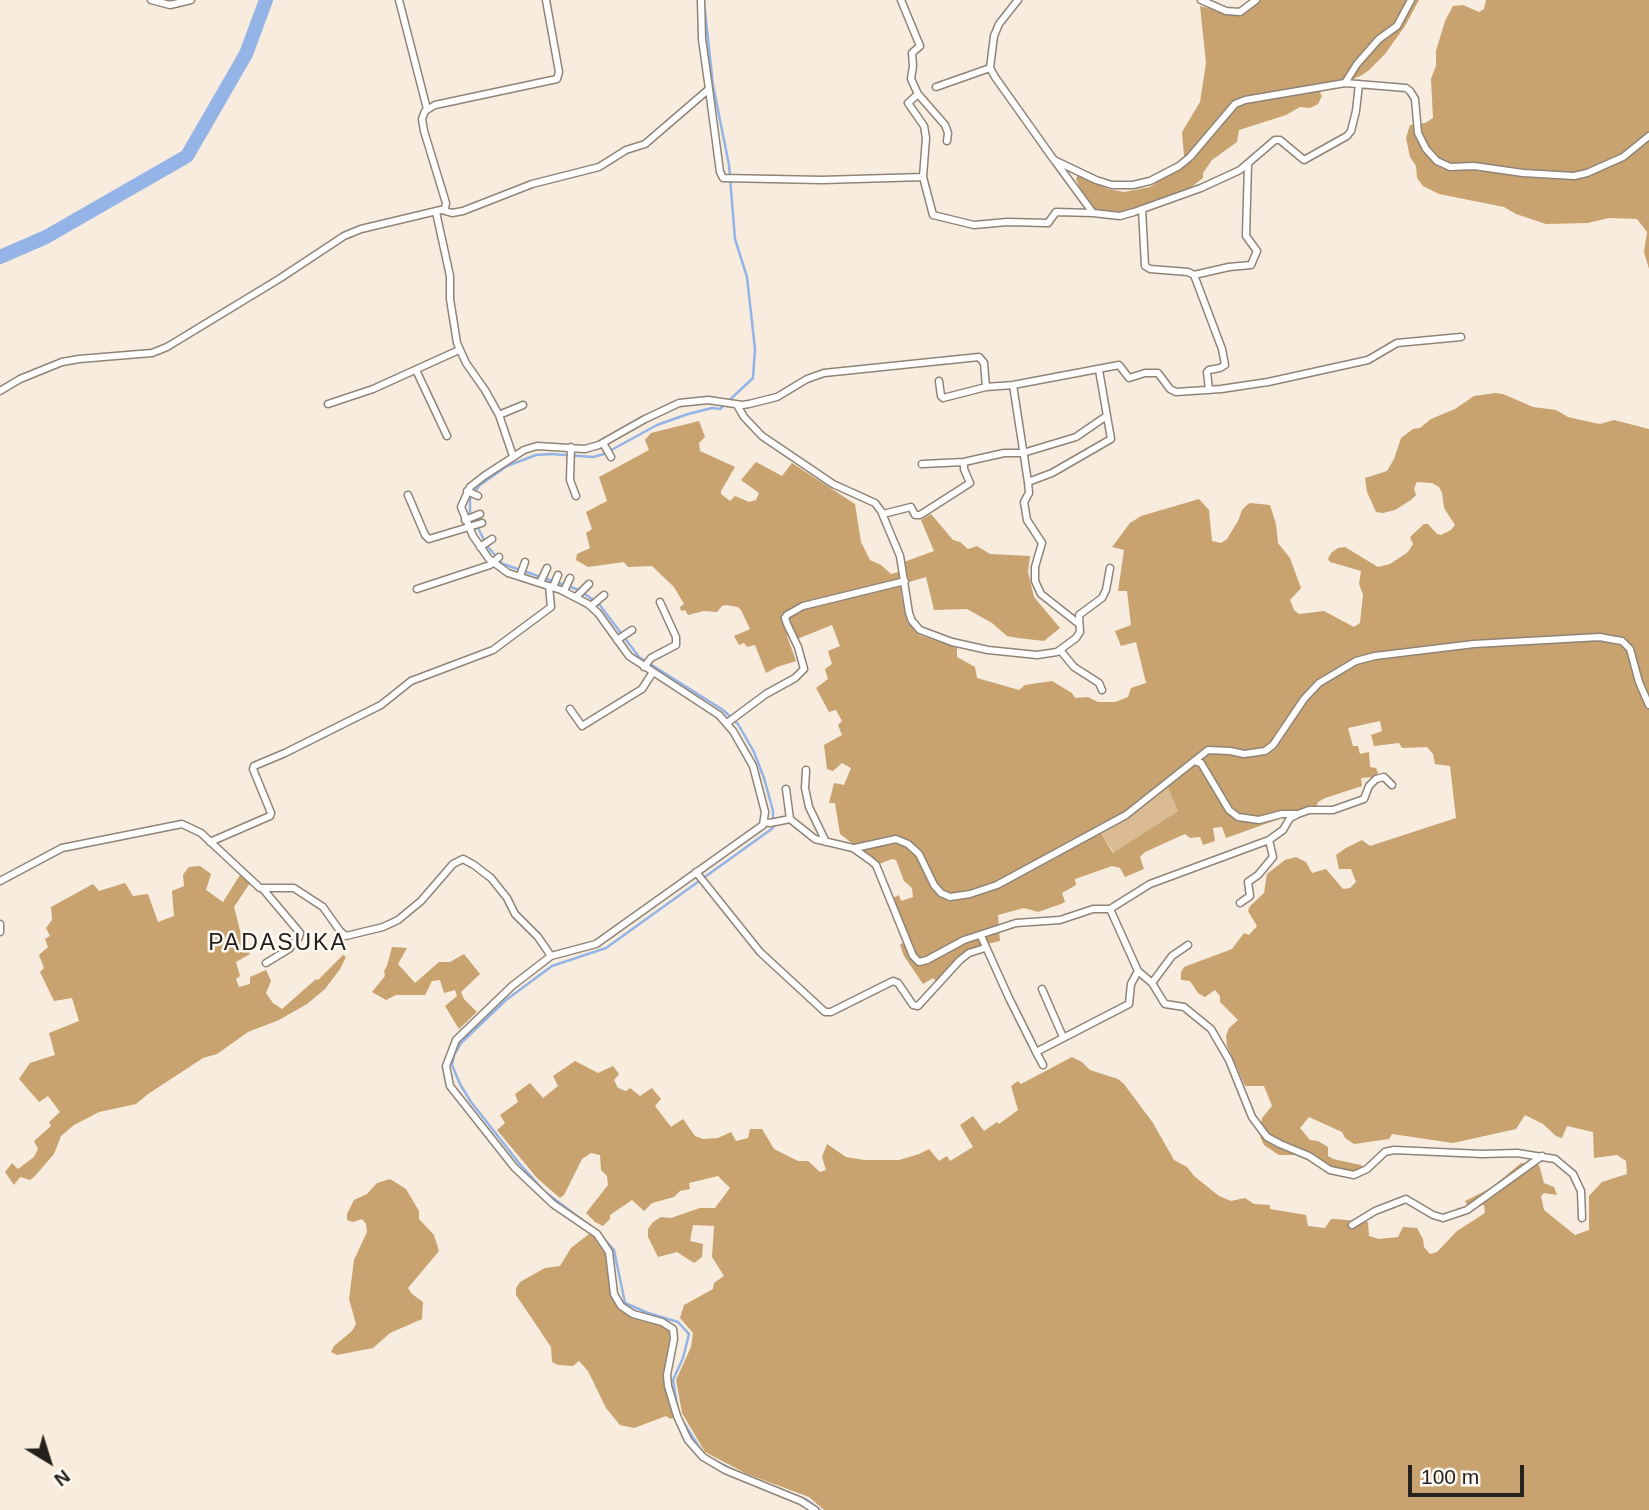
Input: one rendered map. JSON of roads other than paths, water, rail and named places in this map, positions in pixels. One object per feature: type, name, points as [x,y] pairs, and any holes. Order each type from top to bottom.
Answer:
[{"type":"street","points":[[151,0],[170,5],[191,0]]},
{"type":"street","points":[[399,0],[427,109]]},
{"type":"street","points":[[439,211],[446,203],[422,118],[427,109],[435,105],[557,79],[559,72],[546,0]]},
{"type":"street","points":[[701,0],[702,39],[723,178],[822,180],[923,177]]},
{"type":"street","points":[[901,0],[920,46],[912,53],[911,79],[918,94],[945,125],[947,141]]},
{"type":"street","points":[[1018,0],[999,24],[994,36],[990,68],[1010,100],[1093,214]]},
{"type":"street","points":[[1201,0],[1226,11],[1240,12],[1256,0]]},
{"type":"street","points":[[1345,83],[1357,64],[1379,39],[1397,26],[1411,0]]},
{"type":"street","points":[[936,87],[990,68]]},
{"type":"street","points":[[1054,160],[1112,185],[1142,183],[1167,173],[1190,157],[1235,104],[1345,83],[1406,88],[1410,91],[1415,99],[1418,133],[1432,156],[1443,165],[1474,166],[1557,177],[1574,176],[1623,157],[1649,136]]},
{"type":"street","points":[[918,94],[908,103],[924,126],[926,138],[923,177],[933,215],[974,225],[1007,222],[1048,223],[1056,212],[1120,216],[1201,188],[1248,164],[1275,140],[1280,140],[1304,160],[1347,136],[1351,131],[1359,84]]},
{"type":"street","points":[[0,391],[20,379],[62,362],[152,353],[167,347],[344,236],[362,229],[439,211],[463,211],[532,184],[599,167],[625,150],[645,144],[709,89]]},
{"type":"street","points":[[1142,209],[1145,267],[1194,275],[1251,265],[1257,251],[1246,236],[1248,164]]},
{"type":"street","points":[[439,211],[459,350],[499,415],[513,456]]},
{"type":"street","points":[[1194,275],[1225,362],[1223,367],[1206,372],[1209,390]]},
{"type":"street","points":[[939,381],[943,398],[986,387],[1013,385],[1119,365],[1129,378],[1145,373],[1158,373],[1170,389],[1176,392],[1209,390],[1268,382],[1368,360],[1397,343],[1461,337]]},
{"type":"street","points":[[328,404],[373,389],[459,350]]},
{"type":"street","points":[[493,564],[475,521],[461,507],[488,479],[503,469],[513,456],[537,446],[571,453],[585,449],[607,450],[645,419],[679,403],[720,400],[735,403],[777,397],[807,379],[824,373],[979,357],[984,363],[986,387]]},
{"type":"street","points":[[416,370],[447,436]]},
{"type":"street","points":[[1028,482],[1052,473],[1111,439],[1105,417],[1099,370]]},
{"type":"street","points":[[1013,385],[1028,482],[1029,494],[1024,502],[1027,520],[1042,543],[1035,567],[1035,581],[1041,594],[1080,624]]},
{"type":"street","points":[[735,403],[762,436],[833,484],[875,503],[883,514],[900,556],[909,613],[920,630],[952,642],[1002,652],[1053,654],[1076,638],[1080,624],[1079,615],[1101,598],[1106,590],[1110,568]]},
{"type":"street","points":[[499,415],[523,405]]},
{"type":"street","points":[[922,464],[964,462],[1004,453],[1023,453],[1076,437],[1105,417]]},
{"type":"street","points":[[571,453],[570,480],[576,496]]},
{"type":"street","points":[[883,514],[911,506],[915,515],[920,515],[970,483],[964,462]]},
{"type":"street","points":[[408,495],[427,537],[475,521]]},
{"type":"street","points":[[493,564],[499,557]]},
{"type":"street","points":[[417,589],[493,564],[544,575],[554,581],[567,583],[578,595],[598,600],[629,656],[647,663],[653,672],[719,715],[732,719],[753,766],[767,823]]},
{"type":"street","points":[[210,842],[270,816],[254,766],[381,705],[411,681],[493,650],[551,607],[554,581]]},
{"type":"street","points":[[732,719],[766,694],[795,678],[804,669],[785,618],[788,615],[803,606],[905,581]]},
{"type":"street","points":[[578,595],[588,586]]},
{"type":"street","points":[[647,663],[674,648],[677,643],[660,602]]},
{"type":"street","points":[[619,638],[631,631]]},
{"type":"street","points":[[853,849],[896,839],[908,844],[919,854],[934,885],[941,893],[950,897],[997,885],[1126,814],[1208,750],[1244,754],[1265,751],[1273,745],[1304,699],[1319,683],[1356,661],[1394,653],[1474,644],[1600,637],[1622,641],[1630,649],[1649,705]]},
{"type":"street","points":[[1060,650],[1074,667],[1099,683],[1102,690]]},
{"type":"street","points":[[570,709],[582,726],[642,689],[653,672]]},
{"type":"street","points":[[1194,761],[1201,763],[1229,810],[1238,817],[1259,820],[1282,814],[1298,814]]},
{"type":"street","points":[[806,770],[809,807],[818,831],[826,842]]},
{"type":"street","points":[[786,789],[790,819],[815,839],[853,849],[876,866],[913,956],[919,962],[964,940],[1016,923],[1060,920],[1093,909],[1110,909],[1150,884],[1269,840],[1283,830],[1290,818],[1298,814],[1309,810],[1333,810],[1364,799],[1368,786],[1376,779],[1384,777],[1392,785]]},
{"type":"street","points":[[790,819],[767,823],[645,907],[602,941],[551,956],[512,986],[456,1041],[446,1066],[450,1086],[514,1167],[553,1204],[597,1234],[608,1251],[614,1294],[621,1306],[633,1314],[673,1328],[668,1386],[688,1440],[703,1457],[725,1470],[805,1503],[815,1510]]},
{"type":"street","points":[[0,881],[62,848],[174,824],[196,829],[263,888],[300,933],[289,949],[266,962]]},
{"type":"street","points":[[1240,903],[1250,896],[1248,881],[1258,875],[1273,857],[1269,840]]},
{"type":"street","points":[[263,888],[294,888],[323,907],[343,934],[350,936],[398,920],[421,901],[456,861],[463,859],[491,878],[507,898],[515,914],[538,937],[551,956]]},
{"type":"street","points":[[697,873],[760,952],[825,1012],[831,1012],[893,981],[898,983],[913,1005],[918,1006],[960,960],[969,953],[985,948]]},
{"type":"street","points":[[1110,909],[1138,971],[1152,983],[1166,1004],[1184,1007],[1211,1029],[1229,1060],[1252,1117],[1267,1137],[1309,1156],[1330,1170],[1346,1174],[1359,1174],[1385,1152],[1394,1150],[1517,1153],[1555,1159],[1573,1174],[1581,1191],[1582,1218]]},
{"type":"street","points":[[0,924],[0,932]]},
{"type":"street","points":[[981,936],[1043,1065]]},
{"type":"street","points":[[1152,983],[1172,956],[1188,945]]},
{"type":"street","points":[[1037,1052],[1129,1004],[1131,984],[1138,971]]},
{"type":"street","points":[[1042,989],[1063,1037]]},
{"type":"street","points":[[1352,1225],[1375,1211],[1406,1199],[1443,1218],[1467,1210],[1542,1156]]},
{"type":"waterway","points":[[0,257],[46,237],[187,156],[246,54],[266,0]]},
{"type":"waterway","points":[[593,1228],[545,1192],[519,1163],[460,1084],[452,1065],[454,1055],[461,1043],[506,1000],[552,966],[606,948],[773,828],[773,811],[754,752],[738,724],[723,710],[639,657],[599,604],[579,590],[503,564],[487,546],[470,512],[470,498],[480,485],[507,466],[536,455],[593,457],[604,454],[657,425],[688,414],[712,408],[720,409],[753,378],[755,349],[747,277],[735,239],[729,165],[713,85],[704,3]]},
{"type":"waterway","points":[[598,1232],[614,1250],[625,1303],[678,1322],[689,1334],[683,1358],[673,1380],[678,1411]]},
{"type":"waterway","points":[[680,1417],[701,1450]]},
{"type":"waterway","points":[[714,1460],[736,1471]]},
{"type":"waterway","points":[[771,1486],[807,1500],[820,1510]]},
{"type":"district","name":"PADASUKA","points":[[278,944]]}]
